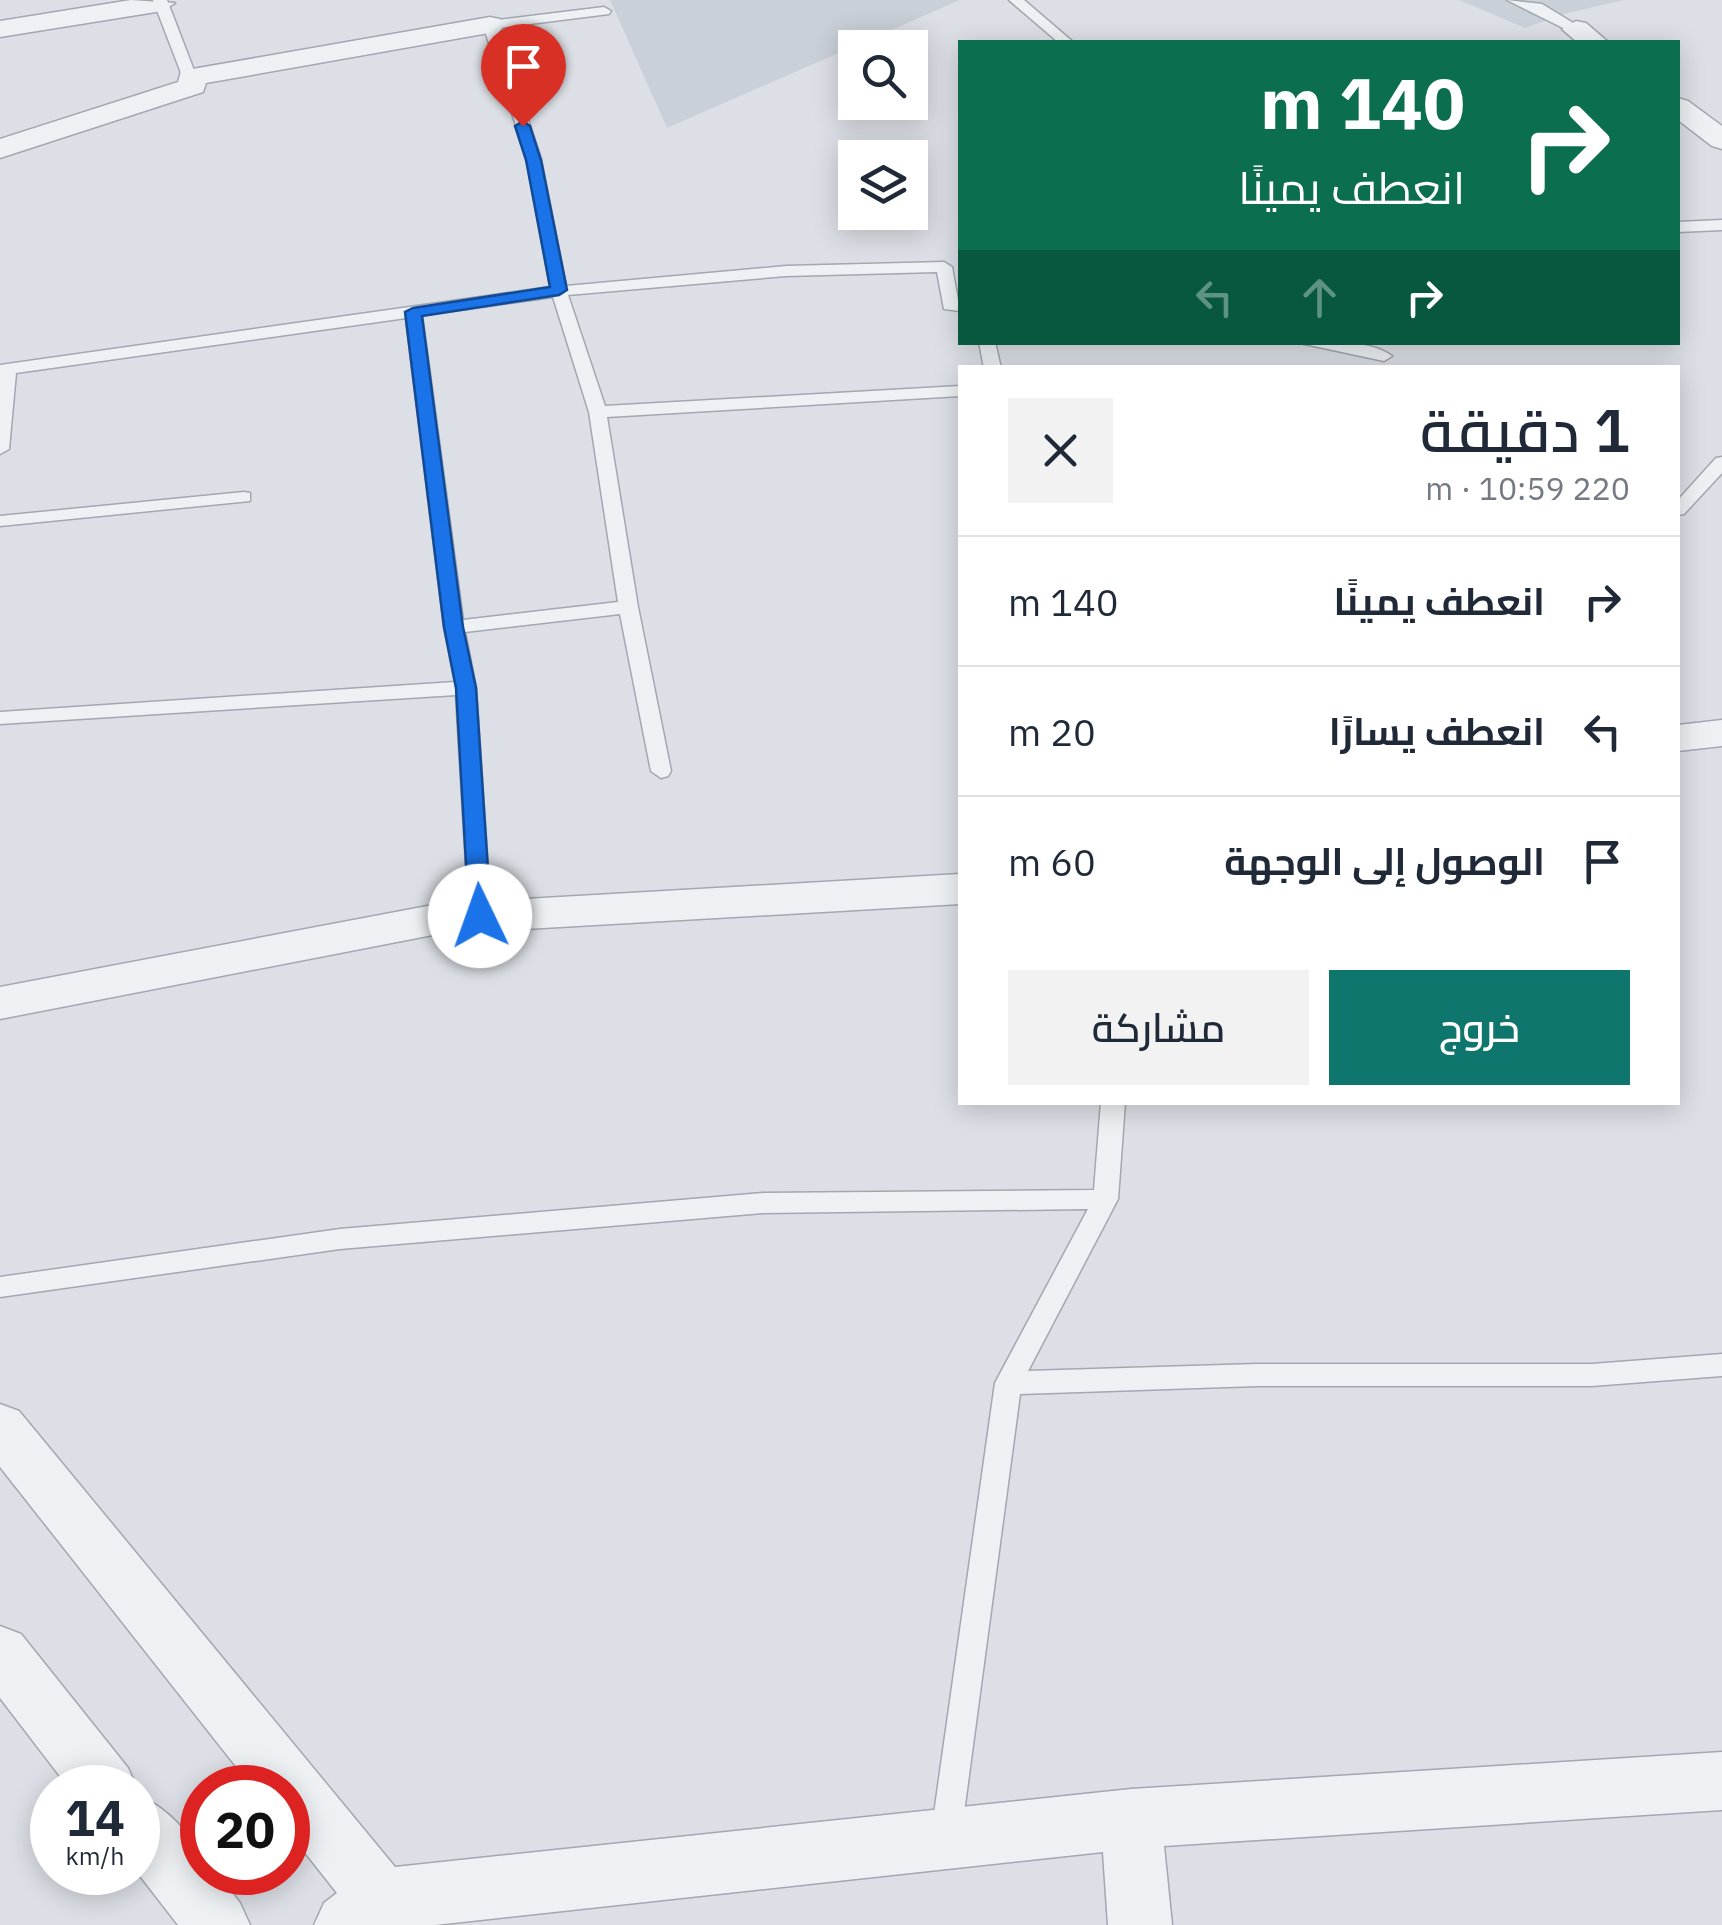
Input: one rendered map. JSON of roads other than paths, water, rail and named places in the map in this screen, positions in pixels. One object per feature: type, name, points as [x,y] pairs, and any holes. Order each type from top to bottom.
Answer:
[{"type":"street","points":[[0,29],[161,2]]},
{"type":"street","points":[[0,149],[193,86],[192,77],[490,25]]},
{"type":"street","points":[[1680,108],[1722,140]]},
{"type":"street","points":[[1680,734],[1722,733]]},
{"type":"street","points":[[0,1003],[438,919],[958,889]]},
{"type":"street","points":[[0,1427],[376,1917],[946,1838],[1131,1819],[1722,1781]]},
{"type":"street","points":[[0,1654],[89,1765]]},
{"type":"street","points":[[1131,1819],[1140,1925]]},
{"type":"street","points":[[160,1852],[218,1925]]},
{"type":"lane","points":[[1016,0],[1064,40]]},
{"type":"lane","points":[[1514,0],[1537,7],[1585,36]]},
{"type":"lane","points":[[161,2],[193,86]]},
{"type":"lane","points":[[604,11],[490,25],[534,160],[559,290],[598,412],[628,607],[660,771]]},
{"type":"lane","points":[[1680,227],[1722,224]]},
{"type":"lane","points":[[0,449],[4,370],[559,290],[786,271],[944,267],[950,306],[958,306]]},
{"type":"lane","points":[[413,312],[454,627],[466,688],[480,916]]},
{"type":"lane","points":[[1314,345],[1378,362],[1397,345]]},
{"type":"lane","points":[[598,412],[958,391]]},
{"type":"lane","points":[[1680,508],[1722,462]]},
{"type":"lane","points":[[0,521],[244,497]]},
{"type":"lane","points":[[454,627],[628,607]]},
{"type":"lane","points":[[0,718],[466,688]]},
{"type":"lane","points":[[946,1838],[1008,1383],[1106,1199],[1113,1105]]},
{"type":"lane","points":[[0,1287],[340,1239],[763,1203],[1106,1199]]},
{"type":"lane","points":[[1008,1383],[1257,1375],[1592,1374],[1722,1364]]}]
